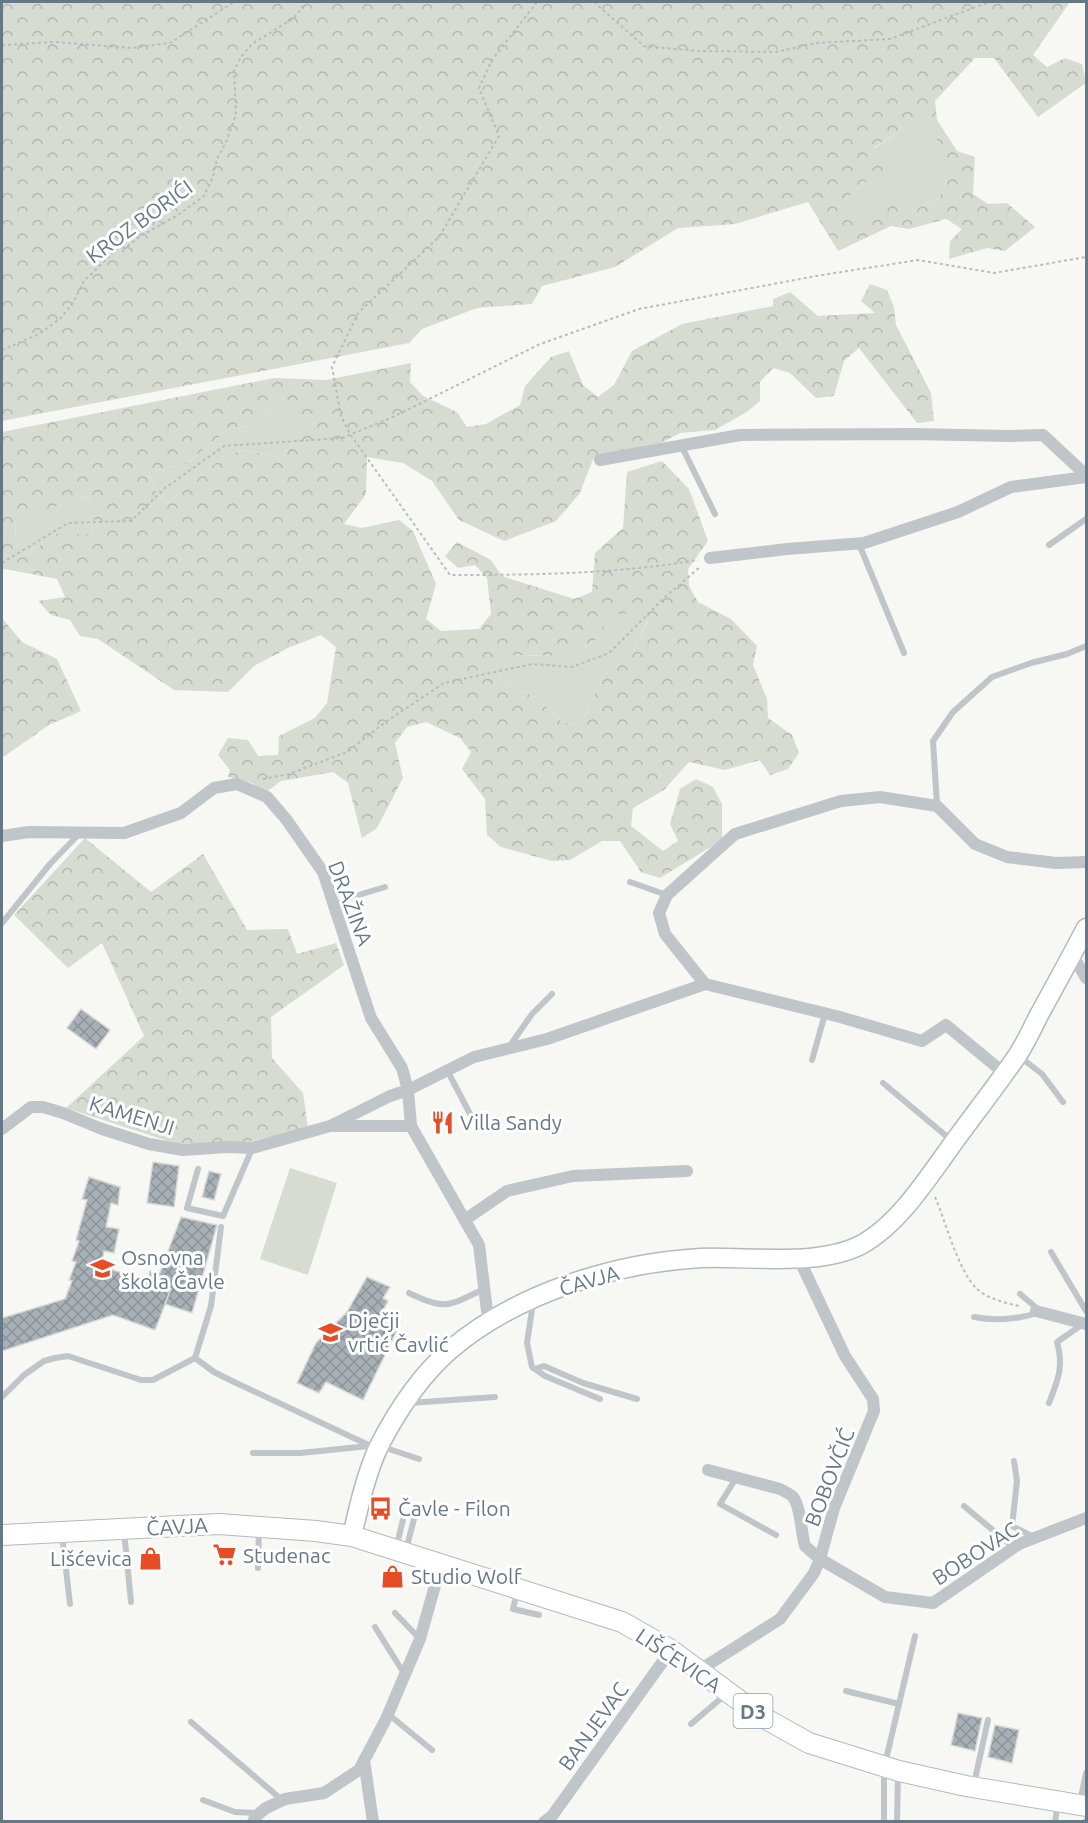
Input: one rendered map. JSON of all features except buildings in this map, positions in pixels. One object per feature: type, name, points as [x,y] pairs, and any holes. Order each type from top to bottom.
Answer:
[{"type":"main road","name":"ČAVJA","points":[[352,1536],[376,1447],[424,1377],[451,1350],[491,1321],[534,1298],[574,1282],[658,1262],[701,1258],[799,1259],[834,1254],[864,1243],[884,1228],[925,1182],[1018,1055],[1086,928]]},
{"type":"main road","name":"ČAVJA","points":[[2,1534],[219,1524],[352,1536],[441,1564]]},
{"type":"main road","name":"LIŠĆEVICA","points":[[441,1564],[622,1622],[671,1650],[759,1715],[809,1743],[891,1770],[1058,1802],[1085,1813]]},
{"type":"street","points":[[600,460],[740,435],[1043,435],[1086,476]]},
{"type":"street","points":[[710,558],[859,543],[958,512],[1011,487],[1086,476]]},
{"type":"street","points":[[2,836],[29,832],[124,833],[181,813],[214,788],[237,784]]},
{"type":"street","name":"DRAŽINA","points":[[237,784],[267,796],[323,872],[371,1018],[402,1068],[408,1090]]},
{"type":"street","points":[[705,984],[665,934],[659,913],[667,895],[735,834],[841,801],[880,797],[937,806],[975,844],[1007,857],[1056,863],[1086,862]]},
{"type":"street","points":[[1072,954],[1086,978]]},
{"type":"street","points":[[491,1321],[486,1311],[479,1245],[411,1126],[408,1090],[447,1070],[474,1057],[547,1039],[705,984],[922,1041],[946,1025],[1004,1073]]},
{"type":"street","name":"KAMENJI","points":[[2,1129],[31,1107],[43,1107],[148,1144],[183,1150],[252,1148],[330,1126],[390,1096],[408,1090]]},
{"type":"street","name":"KAMENJI","points":[[330,1126],[411,1126]]},
{"type":"street","points":[[466,1219],[507,1191],[573,1176],[687,1171]]},
{"type":"street","name":"BOBOVČIĆ","points":[[698,1671],[780,1619],[814,1573],[834,1508],[874,1412],[873,1400],[845,1356],[799,1259]]},
{"type":"street","points":[[1039,1312],[1086,1319]]},
{"type":"street","points":[[708,1470],[780,1489],[794,1498],[805,1546],[820,1559]]},
{"type":"street","name":"BOBOVAC","points":[[820,1559],[885,1597],[933,1603],[1013,1548],[1086,1518]]},
{"type":"street","points":[[256,1817],[283,1800],[324,1793],[359,1770],[388,1714],[420,1640],[441,1564]]},
{"type":"street","name":"BANJEVAC","points":[[544,1821],[552,1816],[559,1807],[671,1650]]},
{"type":"street","points":[[364,1760],[373,1821]]},
{"type":"lane","points":[[681,445],[715,514]]},
{"type":"lane","points":[[1049,545],[1086,519]]},
{"type":"lane","points":[[859,543],[904,653]]},
{"type":"lane","points":[[937,806],[933,741],[952,711],[992,678],[1086,646]]},
{"type":"lane","points":[[2,923],[50,864],[80,832]]},
{"type":"lane","points":[[630,882],[667,895]]},
{"type":"lane","points":[[334,906],[352,897],[385,887]]},
{"type":"lane","points":[[508,1049],[532,1014],[552,994]]},
{"type":"lane","points":[[812,1060],[825,1014]]},
{"type":"lane","points":[[1018,1055],[1042,1074],[1063,1102]]},
{"type":"lane","points":[[447,1070],[478,1129]]},
{"type":"lane","points":[[883,1083],[954,1142]]},
{"type":"lane","points":[[198,1169],[187,1208],[223,1216],[252,1148]]},
{"type":"lane","points":[[2,1396],[24,1375],[44,1361],[55,1358],[68,1356],[141,1380],[153,1380],[195,1358],[211,1306],[221,1227]]},
{"type":"lane","points":[[1049,1403],[1060,1375],[1061,1358],[1057,1342],[1086,1319],[1051,1252]]},
{"type":"lane","points":[[409,1293],[437,1305],[449,1305],[485,1289]]},
{"type":"lane","points":[[974,1317],[1021,1318],[1039,1312],[1020,1294]]},
{"type":"lane","points":[[534,1298],[527,1343],[532,1367],[545,1376],[600,1399]]},
{"type":"lane","points":[[195,1358],[223,1377],[376,1447],[419,1459]]},
{"type":"lane","points":[[535,1369],[544,1366],[583,1383],[637,1399]]},
{"type":"lane","points":[[405,1404],[495,1397]]},
{"type":"lane","points":[[253,1453],[300,1453],[376,1447]]},
{"type":"lane","points":[[1014,1461],[1017,1481],[1012,1526],[1035,1538]]},
{"type":"lane","points":[[736,1478],[720,1504],[776,1535]]},
{"type":"lane","points":[[964,1506],[1013,1548]]},
{"type":"lane","points":[[400,1551],[415,1515]]},
{"type":"lane","points":[[400,1551],[403,1520]]},
{"type":"lane","points":[[258,1568],[260,1527]]},
{"type":"lane","points":[[123,1529],[131,1602]]},
{"type":"lane","points":[[62,1532],[70,1604]]},
{"type":"lane","points":[[518,1589],[513,1609],[539,1615]]},
{"type":"lane","points":[[395,1613],[420,1640]]},
{"type":"lane","points":[[375,1627],[405,1676]]},
{"type":"lane","points":[[884,1821],[899,1704],[915,1636]]},
{"type":"lane","points":[[846,1691],[899,1704]]},
{"type":"lane","points":[[692,1724],[728,1693]]},
{"type":"lane","points":[[388,1714],[432,1750]]},
{"type":"lane","points":[[973,1787],[988,1720]]},
{"type":"lane","points":[[191,1722],[283,1800]]},
{"type":"lane","points":[[891,1770],[897,1821]]},
{"type":"lane","points":[[1085,1813],[1086,1773]]},
{"type":"lane","points":[[204,1800],[256,1817]]},
{"type":"lane","points":[[1055,1821],[1058,1802]]},
{"type":"path","points":[[2,45],[56,42],[131,48],[170,43],[234,2]]},
{"type":"path","name":"KROZ BORIĆI","points":[[2,350],[39,334],[54,324],[74,301],[84,281],[117,249],[128,246],[204,196],[236,115],[234,71],[241,57],[252,44],[294,18],[306,2]]},
{"type":"path","points":[[537,2],[492,60],[479,88],[499,136],[439,237],[358,314],[332,367],[340,416],[350,434],[450,575],[550,574],[657,567],[710,558]]},
{"type":"path","points":[[594,2],[644,46],[698,51],[776,52],[816,43],[890,39],[989,2]]},
{"type":"path","points":[[2,563],[68,523],[131,521],[165,488],[224,446],[342,438],[395,416],[540,344],[639,309],[816,276],[918,260],[994,273],[1086,257]]},
{"type":"path","points":[[237,784],[289,774],[347,752],[387,721],[444,683],[532,663],[572,667],[609,652],[663,599],[710,558]]},
{"type":"path","points":[[925,1182],[944,1217],[957,1255],[976,1288],[999,1301],[1039,1312]]},
{"type":"green space","points":[[2,2],[1070,2],[1033,55],[1047,67],[1065,58],[1082,64],[1086,83],[1038,117],[994,58],[975,58],[935,101],[937,120],[957,151],[975,157],[973,194],[988,204],[1007,203],[1035,227],[1005,251],[987,248],[949,259],[950,241],[962,229],[946,219],[909,229],[891,226],[838,251],[808,202],[735,224],[678,228],[615,267],[542,286],[532,304],[477,308],[422,329],[409,343],[2,421]],"holes":[[[921,118],[944,149],[941,166],[947,183],[938,199],[910,212],[901,196],[850,221],[837,208],[864,182],[883,178],[888,160],[873,148]]]},
{"type":"green space","points":[[921,117],[944,149],[941,166],[947,183],[938,199],[910,212],[901,197],[850,221],[836,209],[864,182],[873,149]]},
{"type":"green space","points":[[870,284],[887,290],[894,307],[896,325],[931,393],[934,421],[917,423],[859,348],[844,361],[834,396],[816,398],[790,373],[773,368],[760,382],[760,401],[747,412],[715,430],[680,433],[628,461],[593,459],[580,493],[556,521],[504,541],[459,520],[432,481],[403,463],[367,457],[366,494],[344,524],[362,528],[399,520],[413,531],[436,584],[426,619],[441,631],[479,629],[491,614],[487,578],[475,565],[458,568],[445,556],[457,542],[491,560],[502,576],[574,599],[592,592],[595,553],[623,528],[627,472],[662,461],[689,489],[708,541],[688,569],[689,586],[698,602],[731,619],[757,646],[753,665],[767,699],[768,718],[792,735],[799,753],[788,769],[770,775],[760,760],[725,770],[689,762],[664,790],[633,808],[631,826],[663,851],[678,841],[670,824],[680,789],[696,779],[713,787],[722,804],[722,840],[660,878],[641,872],[620,841],[602,841],[570,860],[552,861],[501,847],[487,835],[485,799],[462,769],[471,752],[460,738],[426,722],[407,727],[395,743],[403,778],[377,828],[362,838],[348,783],[333,772],[281,781],[265,793],[252,783],[228,777],[230,770],[218,755],[228,738],[248,740],[258,756],[278,755],[279,736],[315,718],[327,703],[336,647],[321,635],[288,648],[254,666],[228,692],[174,690],[98,639],[80,636],[70,620],[51,615],[38,601],[65,597],[57,579],[2,570],[2,432],[274,378],[326,380],[411,363],[410,382],[423,396],[457,412],[467,427],[486,424],[520,405],[525,386],[551,357],[569,351],[583,385],[598,397],[614,385],[632,351],[682,324],[773,306],[773,299],[790,292],[818,316],[875,313],[861,301]],"holes":[[[279,404],[294,416],[300,433],[282,458],[245,450],[226,455],[166,504],[154,489],[149,472],[186,464],[230,428],[249,426]],[[87,496],[95,513],[91,534],[55,534],[27,555],[16,539],[15,520]],[[624,613],[648,621],[632,655],[603,676],[581,724],[563,723],[536,697],[502,684],[496,665],[512,655],[568,656],[602,636],[606,618]]]},
{"type":"green space","points":[[279,404],[294,416],[300,433],[282,458],[245,450],[226,455],[166,504],[154,489],[149,472],[186,464],[230,428],[249,426]]},
{"type":"green space","points":[[87,496],[95,513],[91,534],[55,534],[27,555],[16,539],[15,519]]},
{"type":"green space","points":[[624,613],[648,620],[632,655],[603,676],[581,724],[563,723],[536,697],[502,684],[496,665],[512,655],[568,656],[602,636],[605,618]]},
{"type":"green space","points":[[2,618],[22,642],[57,659],[81,711],[49,725],[2,758]]},
{"type":"green space","points":[[85,838],[151,892],[203,854],[247,930],[288,929],[297,954],[336,943],[344,965],[271,1017],[272,1058],[303,1093],[308,1128],[249,1142],[177,1144],[66,1108],[144,1036],[102,943],[68,968],[14,915]]},
{"type":"green space","points":[[290,1168],[337,1183],[308,1275],[260,1259]]},
{"type":"place","name":"Villa Sandy","points":[[442,1122]]},
{"type":"place","name":"Osnovna škola Čavle","points":[[103,1269]]},
{"type":"place","name":"Dječji vrtić Čavlić","points":[[330,1332]]},
{"type":"place","name":"Čavle - Filon","points":[[380,1508]]},
{"type":"place","name":"Studenac","points":[[225,1555]]},
{"type":"place","name":"Lišćevica","points":[[150,1558]]},
{"type":"place","name":"Studio Wolf","points":[[393,1576]]}]
